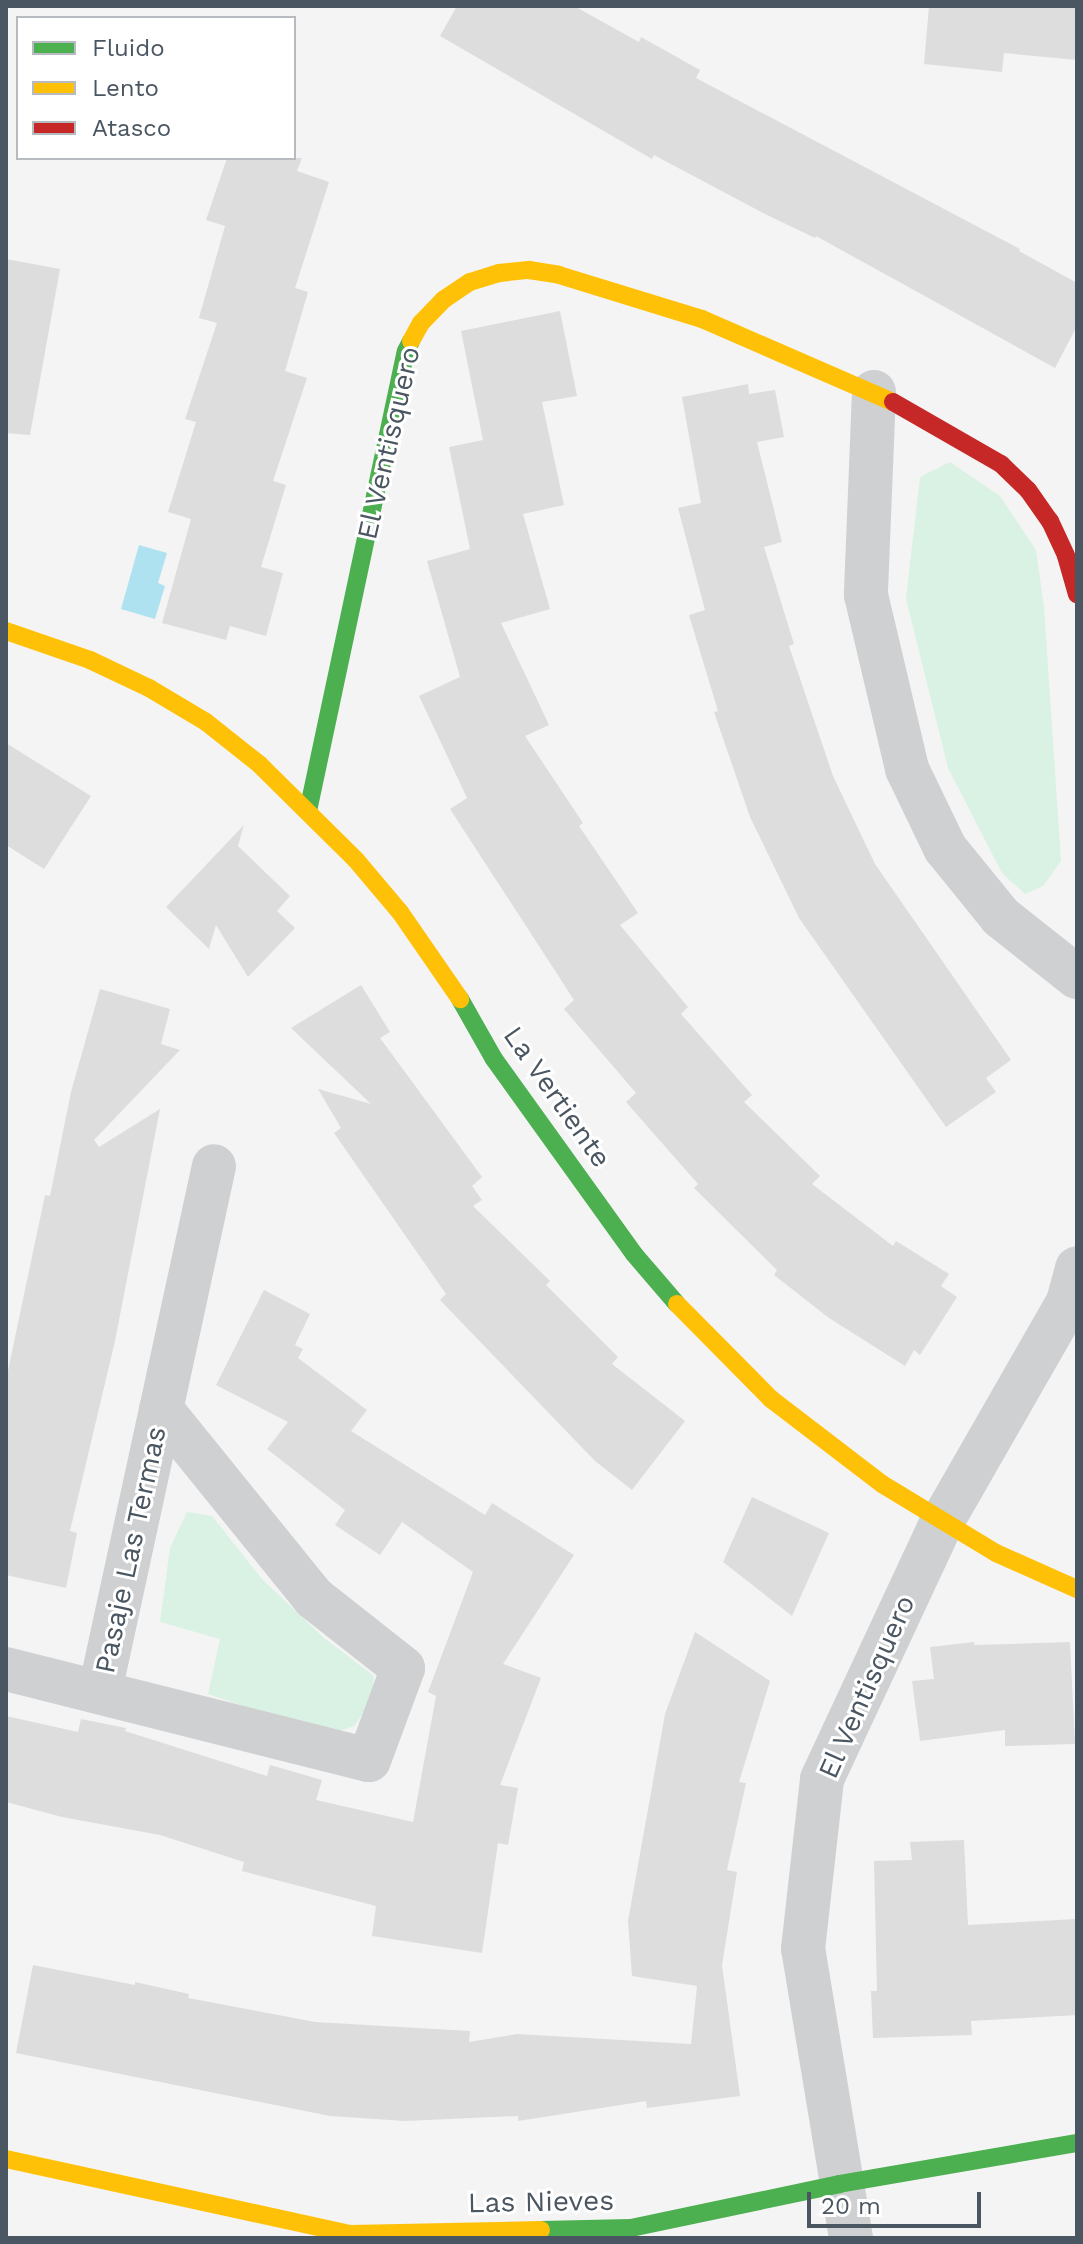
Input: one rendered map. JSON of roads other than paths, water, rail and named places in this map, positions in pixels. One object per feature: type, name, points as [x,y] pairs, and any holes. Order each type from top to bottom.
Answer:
[{"type":"street","name":"El Ventisquero","points":[[308,811],[406,351],[421,323],[443,300],[470,282],[499,273],[529,270],[559,275],[702,319],[874,392],[969,444],[1001,464],[1028,490],[1050,521],[1066,556],[1077,594]]},
{"type":"street","points":[[874,392],[866,595],[907,769],[945,848],[1001,917],[1077,977]]},
{"type":"street","name":"La Vertiente","points":[[6,631],[90,660],[149,688],[195,715],[259,764],[308,811],[400,912],[451,983],[494,1059],[520,1096],[634,1254],[699,1330],[771,1399],[825,1443],[942,1522],[996,1553],[1077,1589]]},
{"type":"street","name":"Pasaje Las Termas","points":[[100,1691],[214,1166]]},
{"type":"street","name":"El Ventisquero","points":[[851,2238],[839,2184],[803,1949],[822,1779],[942,1522],[1068,1302],[1077,1268]]},
{"type":"street","name":"Pasaje Las Termas","points":[[6,1669],[369,1760],[403,1668],[314,1598],[161,1409]]},
{"type":"street","name":"Las Nieves","points":[[6,2159],[350,2234],[631,2228],[839,2184],[1077,2143]]},
{"type":"water","points":[[139,545],[167,553],[158,583],[165,586],[155,619],[121,609]]}]
